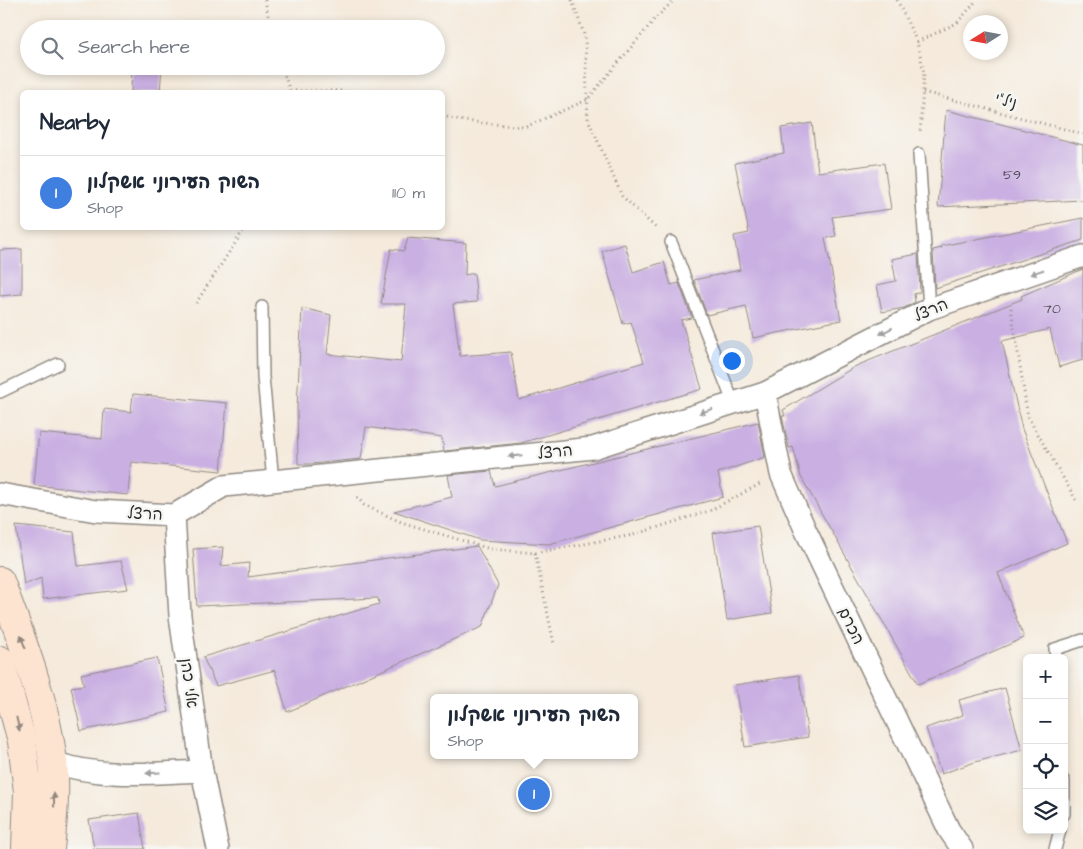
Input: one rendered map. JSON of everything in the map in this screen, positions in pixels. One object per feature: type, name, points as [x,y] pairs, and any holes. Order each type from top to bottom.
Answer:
[{"type":"street","name":"הרצל","points":[[0,494],[96,511],[174,515],[224,486],[594,448],[765,393],[929,309],[1083,256]]},
{"type":"street","name":"הכרם","points":[[765,393],[781,474],[813,546],[949,830],[962,849]]},
{"type":"street","name":"אלי כהן","points":[[174,515],[180,616],[202,771],[218,849]]},
{"type":"street","points":[[0,581],[29,659],[45,718],[53,762],[54,814],[50,849]]},
{"type":"street","points":[[0,660],[22,741],[28,792],[26,849]]},
{"type":"street","points":[[53,762],[72,769],[123,775],[202,771]]},
{"type":"lane","points":[[919,154],[929,309]]},
{"type":"lane","points":[[671,242],[734,402]]},
{"type":"lane","points":[[262,307],[263,377],[273,480]]},
{"type":"lane","points":[[0,392],[58,364]]},
{"type":"lane","points":[[1056,654],[1055,650],[1083,640]]},
{"type":"lane","points":[[1055,849],[1059,834]]},
{"type":"path","points":[[265,0],[269,20]]},
{"type":"path","points":[[572,0],[585,38],[588,119],[622,196],[671,242]]},
{"type":"path","points":[[445,117],[464,121],[525,127],[587,100],[654,20],[674,0]]},
{"type":"path","points":[[897,0],[917,42],[924,72],[919,154]]},
{"type":"path","points":[[917,42],[956,23],[977,0]]},
{"type":"path","points":[[285,75],[289,90]]},
{"type":"path","name":"ניל\"י","points":[[923,92],[1083,134]]},
{"type":"path","points":[[196,303],[244,230]]},
{"type":"path","points":[[1006,282],[1028,416],[1076,500]]},
{"type":"path","points":[[337,474],[364,506],[401,522],[490,549],[534,553],[633,535],[708,511],[781,474]]},
{"type":"path","points":[[534,553],[554,644]]},
{"type":"building","points":[[132,75],[161,75],[160,90],[131,90]]},
{"type":"building","points":[[946,110],[1083,145],[1083,200],[938,207]]},
{"type":"building","points":[[812,123],[818,172],[884,163],[891,209],[832,217],[836,236],[825,238],[841,320],[753,338],[746,306],[707,315],[694,280],[740,270],[734,236],[749,233],[735,163],[784,153],[781,128]]},
{"type":"building","points":[[1083,218],[1083,240],[935,288],[933,250],[942,248],[941,246]]},
{"type":"building","points":[[408,238],[466,243],[465,275],[474,273],[477,302],[453,304],[460,356],[511,352],[519,400],[644,362],[631,322],[623,324],[602,251],[625,244],[633,272],[664,262],[671,285],[679,283],[692,318],[681,320],[702,389],[521,443],[444,451],[442,438],[366,427],[361,459],[298,464],[297,408],[302,308],[331,315],[327,354],[401,362],[406,304],[381,304],[391,249],[404,251]]},
{"type":"building","points":[[22,249],[22,294],[0,296],[0,250]]},
{"type":"building","points":[[918,254],[920,292],[914,294],[915,302],[904,308],[882,312],[877,285],[896,281],[892,259]]},
{"type":"building","points":[[1083,269],[1083,360],[1059,367],[1050,329],[1002,341],[1022,429],[1067,543],[998,573],[1024,638],[918,684],[801,477],[793,447],[789,448],[782,416],[785,416],[783,410],[856,366],[1022,299],[1021,296]]},
{"type":"building","points":[[133,394],[227,403],[221,471],[131,462],[128,495],[34,485],[39,433],[102,439],[104,409],[131,412]]},
{"type":"building","points":[[758,422],[765,457],[718,473],[723,497],[549,544],[480,540],[394,511],[452,497],[448,475],[491,471],[495,486]]},
{"type":"building","points":[[16,526],[74,532],[78,566],[121,561],[128,589],[43,599],[41,578],[24,585]]},
{"type":"building","points":[[758,526],[772,613],[727,620],[713,533]]},
{"type":"building","points":[[477,546],[498,585],[482,627],[287,712],[275,670],[216,686],[203,657],[379,604],[378,598],[197,606],[193,549],[223,547],[221,566],[249,563],[248,577]]},
{"type":"building","points":[[157,658],[169,712],[81,731],[71,687],[84,685],[81,674]]},
{"type":"building","points":[[799,675],[808,737],[745,747],[735,685]]},
{"type":"building","points":[[1005,688],[1022,750],[975,762],[941,774],[926,728],[963,715],[959,700]]},
{"type":"building","points":[[139,813],[145,849],[94,849],[89,820]]},
{"type":"place","name":"השוק העירוני אשקלון","points":[[534,794]]}]
